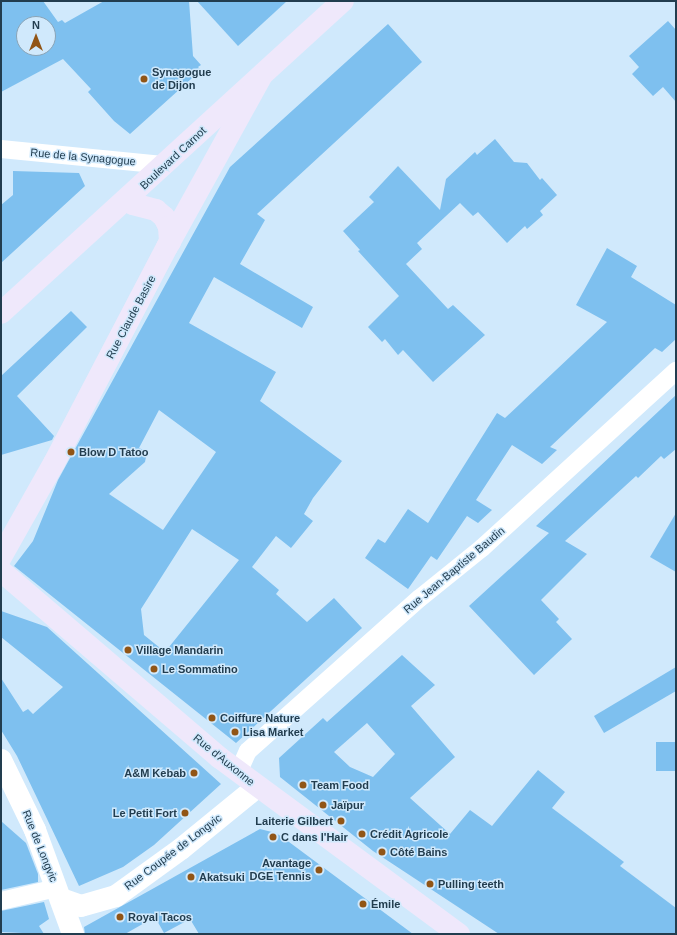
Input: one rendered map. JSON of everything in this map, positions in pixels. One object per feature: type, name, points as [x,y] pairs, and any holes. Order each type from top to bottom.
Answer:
[{"type":"main road","name":"Boulevard Carnot","points":[[1,313],[128,199],[343,1]]},
{"type":"main road","name":"Rue Claude Basire","points":[[1,557],[54,463],[170,242],[261,77]]},
{"type":"main road","points":[[128,199],[133,204],[156,210],[164,217],[169,228],[170,242]]},
{"type":"main road","name":"Rue d'Auxonne","points":[[1,571],[238,773],[459,934]]},
{"type":"street","name":"Rue de la Synagogue","points":[[1,149],[165,165]]},
{"type":"street","name":"Rue Jean-Baptiste Baudin","points":[[238,773],[248,751],[420,598],[482,548],[676,371]]},
{"type":"street","name":"Rue de Longvic","points":[[1,760],[35,830],[73,934]]},
{"type":"street","name":"Rue Coupée de Longvic","points":[[59,893],[81,906],[116,896],[181,849],[257,787]]},
{"type":"street","points":[[1,901],[59,893]]},
{"type":"building","points":[[1,1],[43,1],[54,16],[16,16],[16,56],[56,56],[56,19],[58,22],[62,20],[65,23],[104,1],[189,1],[193,56],[201,65],[198,67],[201,70],[130,134],[114,121],[88,92],[91,89],[63,59],[1,92]]},
{"type":"building","points":[[197,1],[287,1],[238,46]]},
{"type":"building","points":[[668,21],[676,30],[676,102],[663,87],[653,96],[632,74],[639,67],[629,56]]},
{"type":"building","points":[[388,24],[422,62],[257,214],[265,220],[240,264],[313,307],[302,328],[214,277],[189,323],[276,372],[260,401],[342,461],[313,498],[304,514],[313,521],[291,548],[276,536],[252,567],[279,590],[276,594],[307,622],[334,598],[362,628],[236,743],[14,566],[33,541],[58,480],[230,167]],"holes":[[[159,410],[216,452],[163,530],[109,494],[145,462],[147,452],[139,448]],[[192,529],[239,560],[165,652],[144,635],[141,609]]]},
{"type":"building","points":[[495,139],[514,162],[527,163],[540,180],[542,178],[557,195],[540,211],[543,215],[527,229],[525,226],[507,243],[478,212],[473,216],[460,203],[417,243],[422,249],[406,264],[448,309],[453,305],[485,335],[433,382],[403,350],[398,355],[385,339],[382,342],[368,327],[399,296],[358,251],[360,250],[343,231],[374,202],[369,197],[398,166],[440,210],[446,179],[475,152],[477,155]]},
{"type":"building","points":[[13,171],[79,173],[85,186],[1,263],[1,205],[13,195]]},
{"type":"building","points":[[607,248],[637,266],[631,277],[676,305],[676,339],[662,352],[655,348],[550,447],[557,450],[542,464],[512,445],[476,500],[492,510],[478,523],[467,516],[437,560],[431,556],[408,589],[365,558],[378,539],[385,543],[408,509],[428,523],[497,413],[505,418],[607,322],[576,305]]},
{"type":"building","points":[[71,311],[87,327],[17,396],[54,436],[52,440],[1,455],[1,376]]},
{"type":"building","points":[[676,395],[676,449],[664,459],[661,456],[638,478],[636,476],[565,541],[587,554],[541,600],[559,619],[556,622],[572,639],[534,675],[469,606],[549,533],[536,526]]},
{"type":"building","points":[[676,513],[676,572],[650,557]]},
{"type":"building","points":[[1,611],[47,627],[221,784],[154,845],[123,867],[79,886],[17,756],[1,730],[1,678],[23,712],[28,709],[33,714],[63,687],[1,637]]},
{"type":"building","points":[[402,655],[435,685],[411,706],[455,757],[410,798],[450,834],[470,810],[492,826],[538,770],[565,792],[552,808],[624,862],[620,866],[676,908],[676,934],[499,934],[373,851],[280,777],[279,758],[323,718],[327,722]],"holes":[[[367,723],[395,754],[373,777],[350,767],[334,752]]]},
{"type":"building","points":[[676,667],[676,691],[604,733],[594,716]]},
{"type":"building","points":[[656,742],[676,742],[676,771],[656,771]]},
{"type":"building","points":[[1,821],[26,843],[38,874],[38,882],[1,890]]},
{"type":"building","points":[[260,829],[276,833],[285,839],[413,934],[199,934],[190,919],[164,933],[155,917],[125,934],[85,934],[84,927]]},
{"type":"building","points":[[44,902],[49,919],[39,926],[44,934],[1,932],[1,911]]},
{"type":"place","name":"Synagogue de Dijon","points":[[144,79]]},
{"type":"place","name":"Blow D Tatoo","points":[[71,452]]},
{"type":"place","name":"Village Mandarin","points":[[128,650]]},
{"type":"place","name":"Le Sommatino","points":[[154,669]]},
{"type":"place","name":"Coiffure Nature","points":[[212,718]]},
{"type":"place","name":"Lisa Market","points":[[235,732]]},
{"type":"place","name":"A&M Kebab","points":[[194,773]]},
{"type":"place","name":"Team Food","points":[[303,785]]},
{"type":"place","name":"Jaïpur","points":[[323,805]]},
{"type":"place","name":"Le Petit Fort","points":[[185,813]]},
{"type":"place","name":"Laiterie Gilbert","points":[[341,821]]},
{"type":"place","name":"Crédit Agricole","points":[[362,834]]},
{"type":"place","name":"C dans l'Hair","points":[[273,837]]},
{"type":"place","name":"Côté Bains","points":[[382,852]]},
{"type":"place","name":"Avantage DGE Tennis","points":[[319,870]]},
{"type":"place","name":"Akatsuki","points":[[191,877]]},
{"type":"place","name":"Pulling teeth","points":[[430,884]]},
{"type":"place","name":"Émile","points":[[363,904]]},
{"type":"place","name":"Royal Tacos","points":[[120,917]]}]
